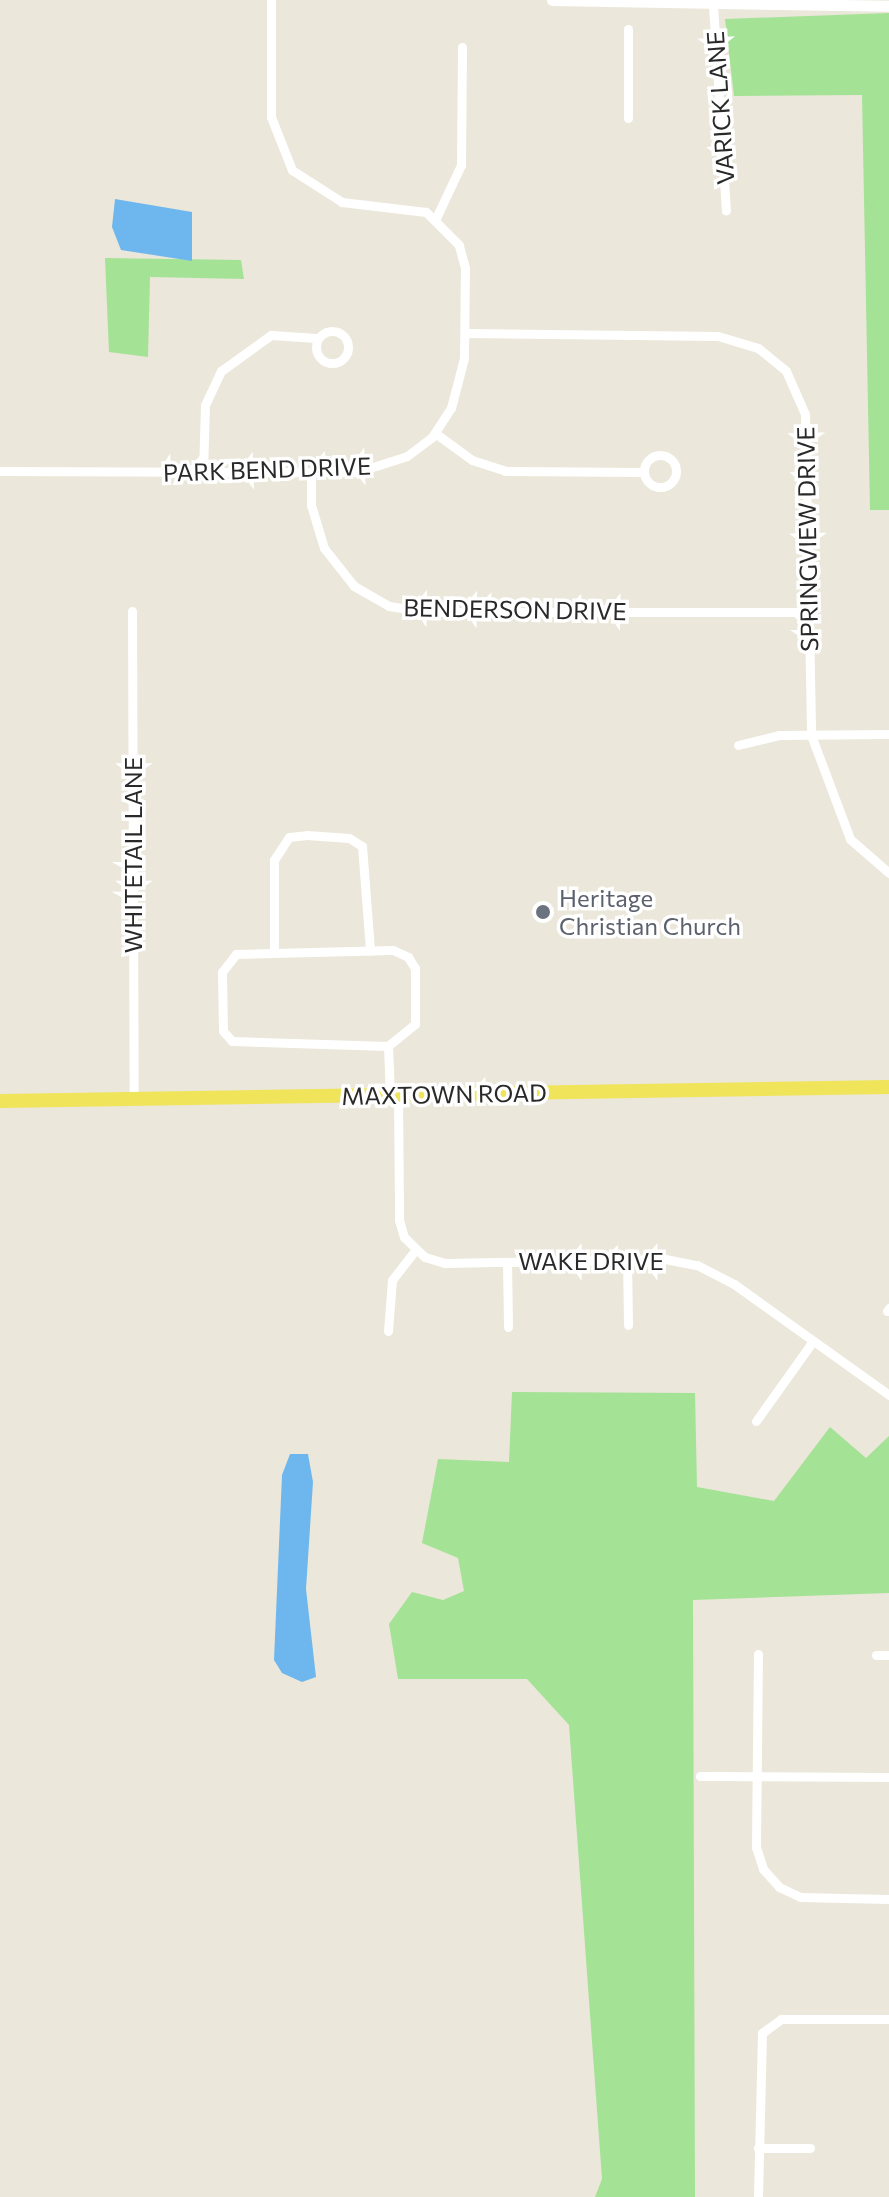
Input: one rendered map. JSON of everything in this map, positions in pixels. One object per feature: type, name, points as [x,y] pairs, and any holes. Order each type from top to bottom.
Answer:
[{"type":"main road","name":"MAXTOWN ROAD","points":[[0,1101],[889,1087]]},
{"type":"street","points":[[271,0],[271,117],[292,170],[342,202],[403,206],[436,218],[461,165],[462,47]]},
{"type":"street","points":[[552,0],[889,6]]},
{"type":"street","name":"VARICK LANE","points":[[713,5],[726,211]]},
{"type":"street","points":[[628,29],[628,118]]},
{"type":"street","name":"PARK BEND DRIVE","points":[[0,471],[311,473],[374,469],[407,456],[435,433],[458,392],[465,333],[463,256],[436,218]]},
{"type":"street","name":"SPRINGVIEW DRIVE","points":[[465,333],[718,336],[745,341],[776,361],[796,385],[805,414],[811,735],[850,839],[889,873]]},
{"type":"street","points":[[203,472],[205,405],[221,371],[271,335],[316,338]]},
{"type":"street","points":[[435,433],[472,460],[505,471],[643,472]]},
{"type":"street","name":"BENDERSON DRIVE","points":[[311,473],[315,524],[332,562],[363,593],[404,610],[808,612]]},
{"type":"street","name":"WHITETAIL LANE","points":[[132,611],[134,1099]]},
{"type":"street","points":[[738,745],[811,735],[889,734]]},
{"type":"street","points":[[274,953],[274,860],[289,837],[307,835],[349,838],[362,846],[370,951]]},
{"type":"street","points":[[393,950],[415,968],[415,1024],[388,1046],[232,1041],[223,1031],[222,972],[236,954],[370,951],[393,950]]},
{"type":"street","points":[[388,1046],[394,1095],[399,1220],[415,1251],[392,1280],[388,1331]]},
{"type":"street","name":"WAKE DRIVE","points":[[415,1251],[445,1263],[665,1259],[710,1270],[889,1395]]},
{"type":"street","points":[[627,1259],[628,1325]]},
{"type":"street","points":[[507,1262],[508,1327]]},
{"type":"street","points":[[756,1421],[813,1341]]},
{"type":"street","points":[[758,1654],[756,1847],[774,1883],[800,1897],[889,1899]]},
{"type":"street","points":[[876,1655],[889,1655]]},
{"type":"street","points":[[700,1776],[889,1777]]},
{"type":"street","points":[[758,2197],[759,2045],[768,2025],[786,2018],[889,2019]]},
{"type":"street","points":[[758,2148],[810,2148]]},
{"type":"green space","points":[[889,13],[889,510],[870,510],[862,95],[734,96],[725,19]]},
{"type":"green space","points":[[105,258],[241,260],[244,279],[150,277],[148,357],[109,352]]},
{"type":"green space","points":[[512,1392],[695,1393],[697,1487],[774,1501],[830,1427],[866,1458],[889,1436],[889,1593],[693,1600],[695,2197],[595,2197],[602,2179],[569,1725],[527,1679],[398,1679],[389,1624],[412,1592],[443,1600],[464,1591],[458,1558],[422,1543],[438,1459],[509,1462]]},
{"type":"water","points":[[115,199],[192,212],[192,261],[121,250],[112,227]]},
{"type":"water","points":[[290,1454],[308,1454],[313,1482],[306,1589],[316,1677],[302,1682],[282,1673],[274,1660],[282,1475]]},
{"type":"place","name":"Heritage Christian Church","points":[[543,912]]}]
